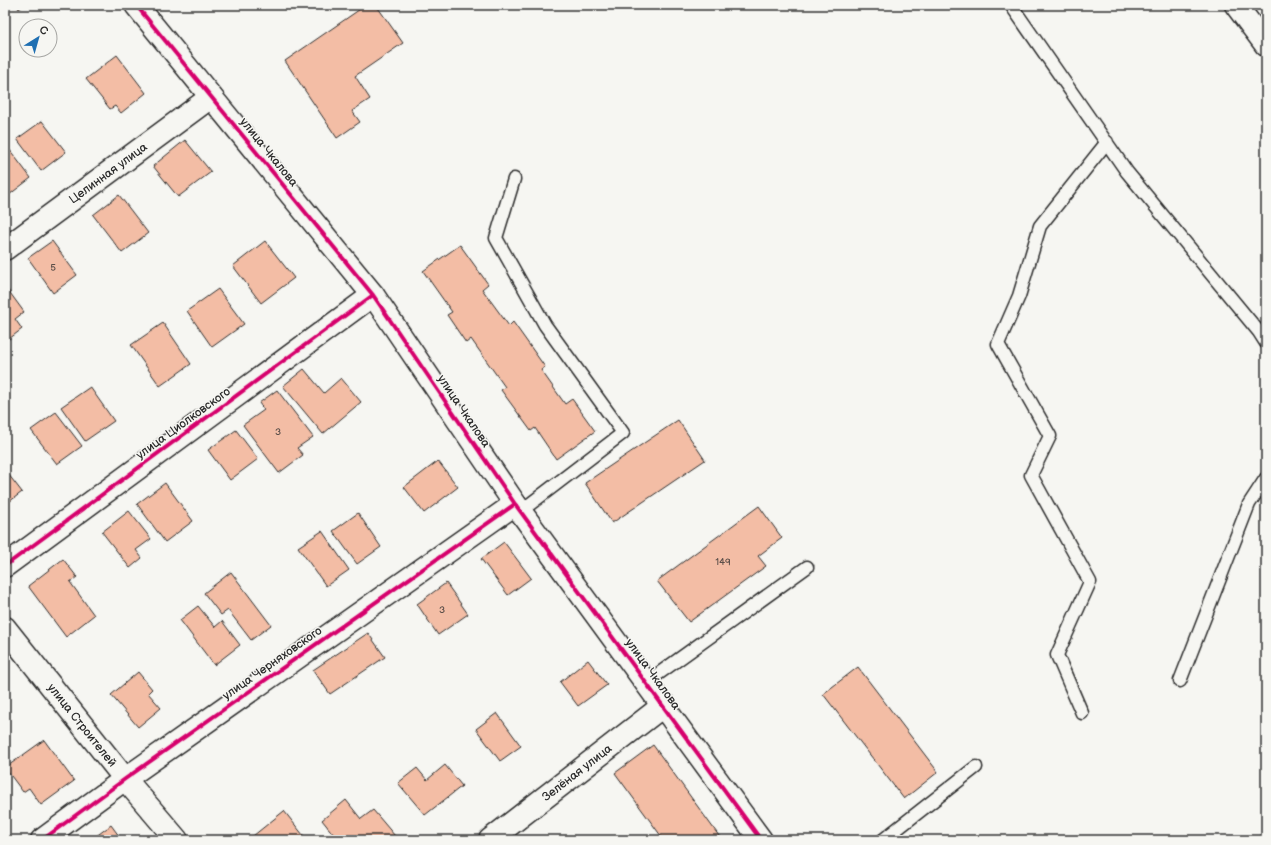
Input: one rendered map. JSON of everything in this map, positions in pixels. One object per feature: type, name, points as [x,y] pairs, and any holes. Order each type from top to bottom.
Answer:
[{"type":"street","name":"улица Чкалова","points":[[136,5],[373,295],[518,507],[664,705],[761,840]]},
{"type":"street","points":[[1236,5],[1266,45]]},
{"type":"street","name":"Целинная улица","points":[[5,248],[211,97]]},
{"type":"street","name":"улица Циолковского","points":[[5,566],[373,295]]},
{"type":"street","name":"улица Черняховского","points":[[42,840],[125,778],[518,507]]},
{"type":"street","name":"улица Строителей","points":[[5,628],[125,778],[177,840]]},
{"type":"street","name":"Зелёная улица","points":[[490,840],[664,705]]},
{"type":"lane","points":[[1011,5],[1127,172],[1259,332],[1266,343]]},
{"type":"lane","points":[[1082,712],[1057,655],[1090,582],[1032,475],[1050,436],[998,344],[1019,296],[1040,226],[1107,142]]},
{"type":"lane","points":[[514,179],[496,238],[545,325],[622,433],[518,507]]},
{"type":"lane","points":[[1180,681],[1249,504],[1266,478]]},
{"type":"lane","points":[[647,682],[807,567]]},
{"type":"lane","points":[[883,840],[976,767]]},
{"type":"building","points":[[16,5],[24,5],[19,9]]},
{"type":"building","points":[[366,5],[376,5],[403,43],[355,76],[370,99],[352,111],[360,122],[337,138],[285,61]]},
{"type":"building","points":[[117,55],[146,93],[121,113],[115,106],[110,109],[86,79]]},
{"type":"building","points":[[42,121],[66,152],[41,171],[17,139]]},
{"type":"building","points":[[185,140],[211,172],[178,197],[153,166]]},
{"type":"building","points":[[6,145],[31,178],[5,198],[5,146]]},
{"type":"building","points":[[119,195],[148,233],[122,253],[93,215]]},
{"type":"building","points":[[52,241],[77,275],[53,293],[28,258]]},
{"type":"building","points":[[265,241],[294,278],[261,303],[233,266]]},
{"type":"building","points":[[460,245],[488,284],[482,289],[509,326],[513,322],[545,367],[541,370],[565,404],[572,399],[595,431],[556,459],[535,428],[531,431],[501,390],[505,387],[471,339],[466,343],[447,315],[452,312],[423,271]]},
{"type":"building","points":[[5,286],[24,312],[15,319],[22,329],[5,342]]},
{"type":"building","points":[[218,289],[244,324],[212,347],[187,311]]},
{"type":"building","points":[[163,323],[191,364],[160,386],[131,345]]},
{"type":"building","points":[[304,369],[324,393],[341,378],[361,402],[323,434],[283,386]]},
{"type":"building","points":[[90,387],[114,421],[85,441],[61,407]]},
{"type":"building","points":[[277,390],[313,437],[297,448],[303,455],[279,473],[243,425],[264,410],[259,403]]},
{"type":"building","points":[[56,412],[82,446],[57,464],[31,430]]},
{"type":"building","points":[[678,420],[705,460],[612,523],[585,483]]},
{"type":"building","points":[[236,430],[258,459],[230,480],[208,450]]},
{"type":"building","points":[[438,461],[458,487],[424,513],[404,487]]},
{"type":"building","points":[[5,470],[22,492],[5,505]]},
{"type":"building","points":[[165,483],[193,521],[165,542],[137,504]]},
{"type":"building","points":[[759,506],[782,538],[758,556],[766,566],[689,622],[657,581]]},
{"type":"building","points":[[129,511],[151,539],[136,550],[142,558],[130,568],[102,532]]},
{"type":"building","points":[[358,513],[381,547],[357,564],[333,531]]},
{"type":"building","points":[[322,531],[349,570],[326,586],[298,547]]},
{"type":"building","points":[[504,542],[531,578],[508,595],[481,559]]},
{"type":"building","points":[[63,559],[77,577],[70,582],[94,615],[66,637],[28,586]]},
{"type":"building","points":[[231,572],[271,625],[251,640],[228,610],[221,615],[204,593]]},
{"type":"building","points":[[446,583],[468,614],[438,635],[417,604]]},
{"type":"building","points":[[198,606],[215,627],[222,621],[240,645],[214,665],[180,620]]},
{"type":"building","points":[[368,633],[385,657],[330,694],[313,670]]},
{"type":"building","points":[[588,660],[607,685],[578,706],[560,682]]},
{"type":"building","points":[[858,667],[938,772],[904,799],[823,694]]},
{"type":"building","points":[[138,672],[152,689],[148,693],[161,708],[138,727],[111,695]]},
{"type":"building","points":[[497,713],[521,746],[500,761],[476,729]]},
{"type":"building","points":[[44,740],[74,781],[41,805],[29,788],[23,792],[5,768]]},
{"type":"building","points":[[653,745],[722,840],[664,840],[615,773]]},
{"type":"building","points":[[445,765],[462,786],[425,815],[398,783],[417,768],[427,780]]},
{"type":"building","points":[[346,800],[361,819],[373,810],[395,836],[390,840],[338,840],[322,820]]},
{"type":"building","points":[[284,811],[307,840],[248,840]]},
{"type":"building","points":[[111,825],[122,840],[91,840]]},
{"type":"cycle path","points":[[136,5],[373,295],[515,504],[761,840]]},
{"type":"cycle path","points":[[5,566],[373,295]]},
{"type":"cycle path","points":[[42,840],[125,779],[515,504]]}]
